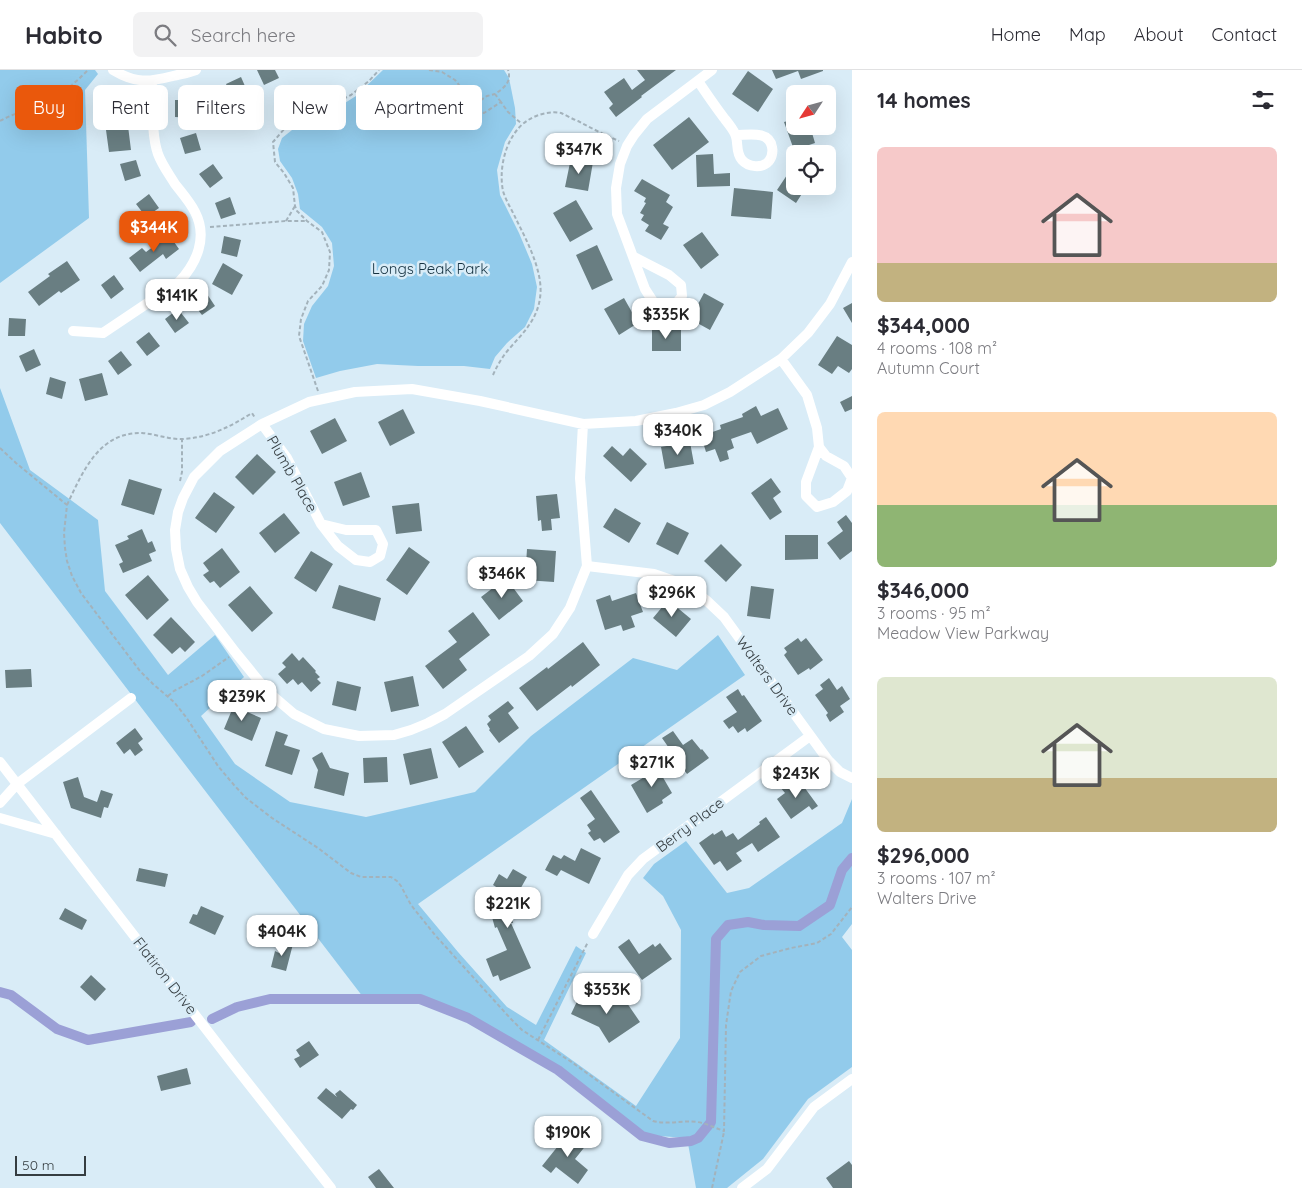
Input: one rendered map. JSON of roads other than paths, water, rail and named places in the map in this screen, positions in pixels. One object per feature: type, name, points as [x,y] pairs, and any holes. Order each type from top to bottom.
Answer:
[{"type":"street","points":[[113,70],[144,82],[152,82],[196,70]]},
{"type":"street","points":[[634,257],[669,275],[681,285],[682,296],[675,305],[663,308],[654,302],[645,288],[617,214],[616,188],[620,164],[634,134],[647,119],[712,70]]},
{"type":"street","points":[[698,81],[736,135]]},
{"type":"street","points":[[73,331],[103,333],[179,282],[188,272],[197,255],[201,240],[201,228],[195,212],[164,167],[158,154],[155,140],[152,82]]},
{"type":"street","points":[[583,424],[580,478],[587,566],[570,608],[553,634],[529,656],[428,724],[394,735],[360,736],[324,729],[294,714],[267,691],[197,602],[180,569],[175,530],[183,498],[194,477],[220,452],[259,422],[321,399],[355,392],[412,389],[480,401],[583,424],[636,421],[676,413],[704,405],[730,392],[781,359],[808,334],[830,304],[852,262]]},
{"type":"street","points":[[781,359],[807,395],[817,428],[819,447],[806,482],[806,496],[817,507],[833,502],[847,491],[852,478],[844,466],[826,456],[819,447]]},
{"type":"street","name":"Plumb Place","points":[[259,422],[287,458],[321,524],[338,546],[356,560],[370,562],[380,556],[383,544],[376,530],[346,530],[321,524]]},
{"type":"street","name":"Walters Drive","points":[[587,566],[654,574],[686,585],[706,600],[724,617],[828,760],[840,772],[852,778]]},
{"type":"street","points":[[0,803],[17,784],[131,698]]},
{"type":"street","name":"Berry Place","points":[[593,934],[628,875],[643,859],[810,736]]},
{"type":"street","name":"Flatiron Drive","points":[[0,762],[331,1188]]},
{"type":"street","points":[[0,818],[56,834]]},
{"type":"street","points":[[742,1188],[767,1169],[814,1107],[852,1079]]},
{"type":"waterway","points":[[212,1019],[237,1007],[270,999],[420,999],[468,1018],[558,1070],[642,1136],[669,1143],[691,1141],[698,1138],[711,1122],[716,939],[728,925],[748,922],[764,925],[799,926],[830,905],[842,870],[852,858]]},
{"type":"waterway","points":[[0,992],[11,995],[57,1029],[88,1040],[191,1022]]},
{"type":"park label","name":"Longs Peak Park","points":[[430,269]]}]
